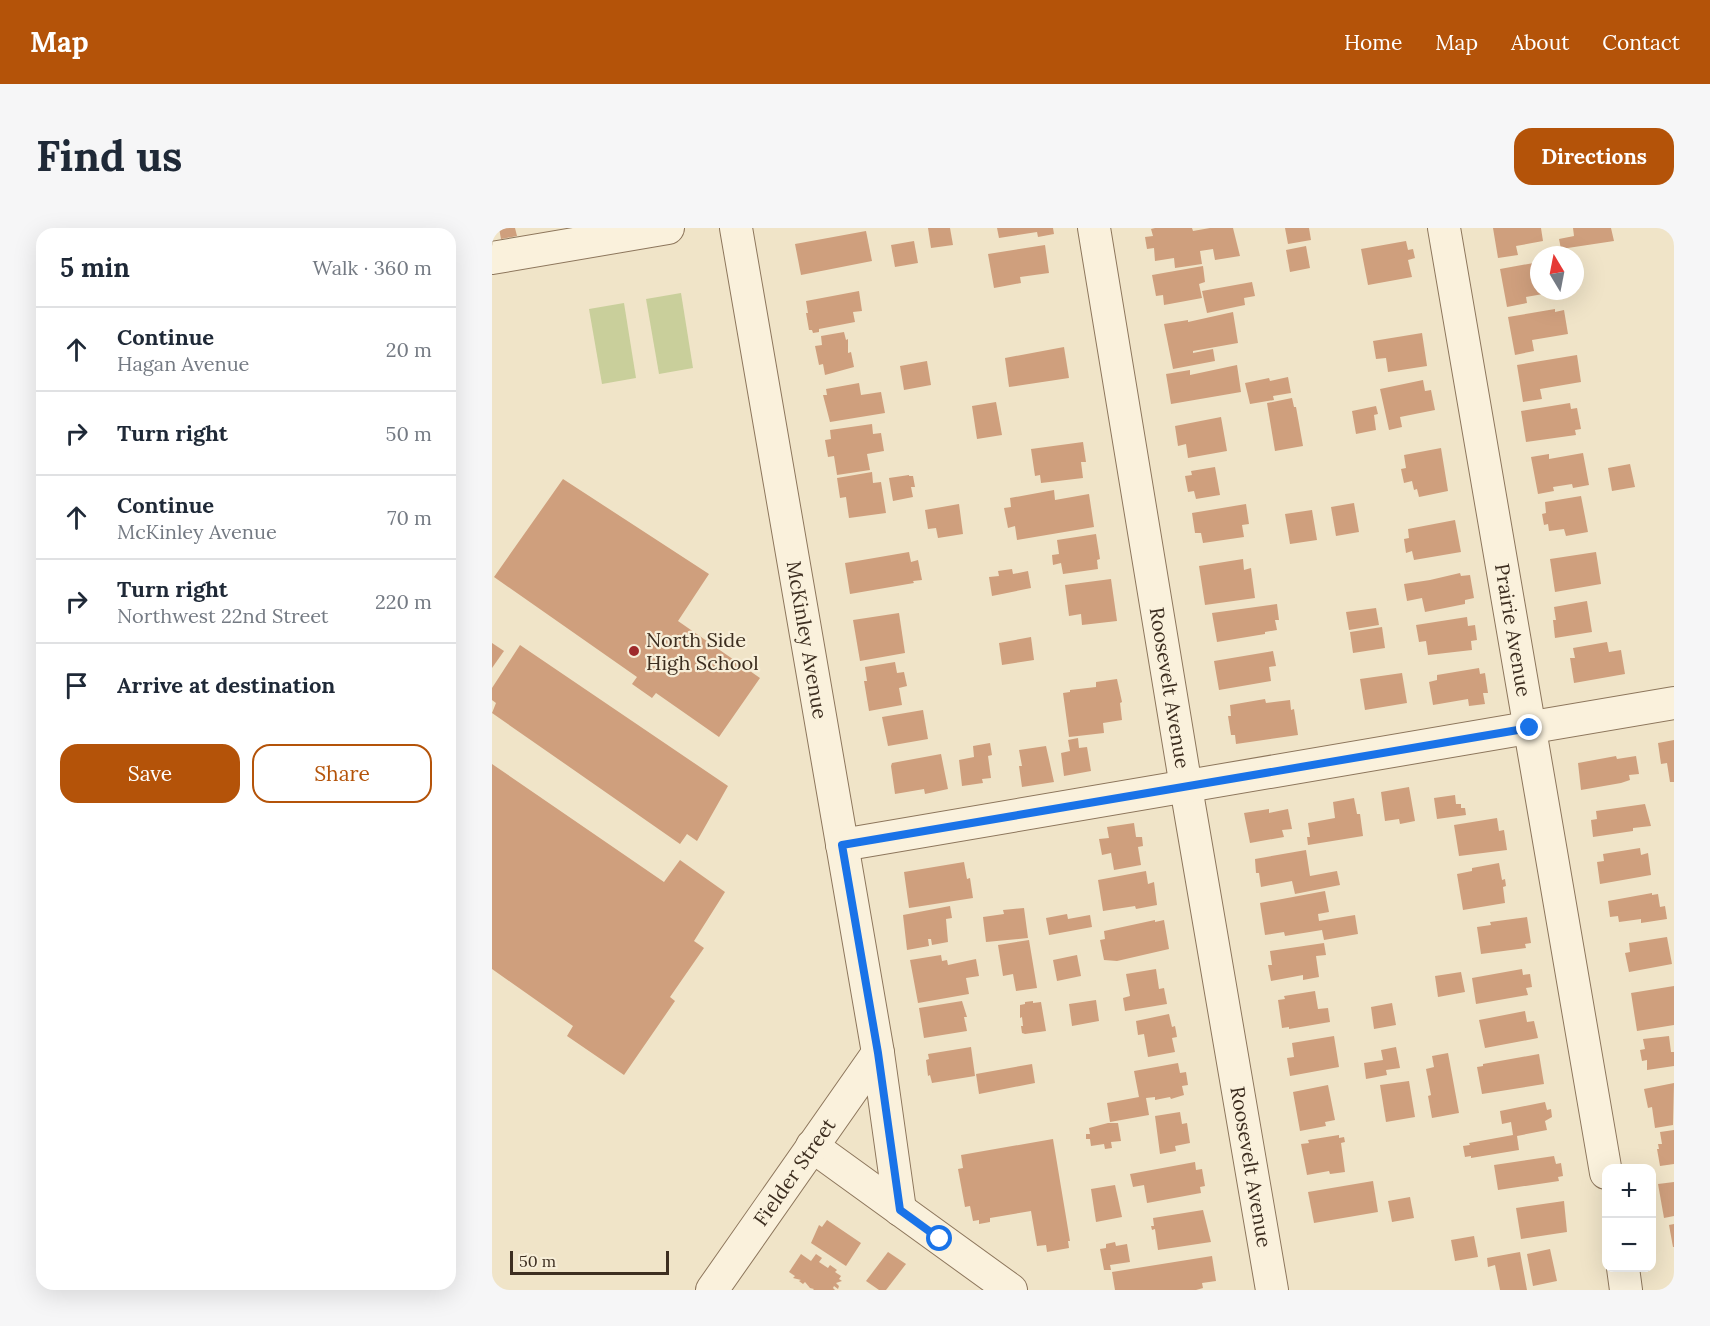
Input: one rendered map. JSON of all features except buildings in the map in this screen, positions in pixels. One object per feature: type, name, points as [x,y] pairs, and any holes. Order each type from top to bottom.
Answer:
[{"type":"street","points":[[492,258],[668,228]]},
{"type":"street","name":"McKinley Avenue","points":[[736,228],[878,1053],[900,1210]]},
{"type":"street","name":"Roosevelt Avenue","points":[[1094,228],[1272,1290]]},
{"type":"street","name":"Prairie Avenue","points":[[1444,228],[1604,1164]]},
{"type":"street","points":[[842,845],[1674,703]]},
{"type":"street","name":"Fielder Street","points":[[712,1290],[878,1053]]},
{"type":"street","points":[[812,1146],[1011,1290]]},
{"type":"street","points":[[1624,1272],[1626,1290]]},
{"type":"green space","points":[[681,293],[693,368],[659,374],[646,299]]},
{"type":"green space","points":[[624,303],[636,378],[602,384],[589,309]]},
{"type":"place","name":"North Side High School","points":[[634,651]]},
{"type":"route","points":[[940,1239],[900,1210],[878,1053],[842,845],[1530,728]]}]
